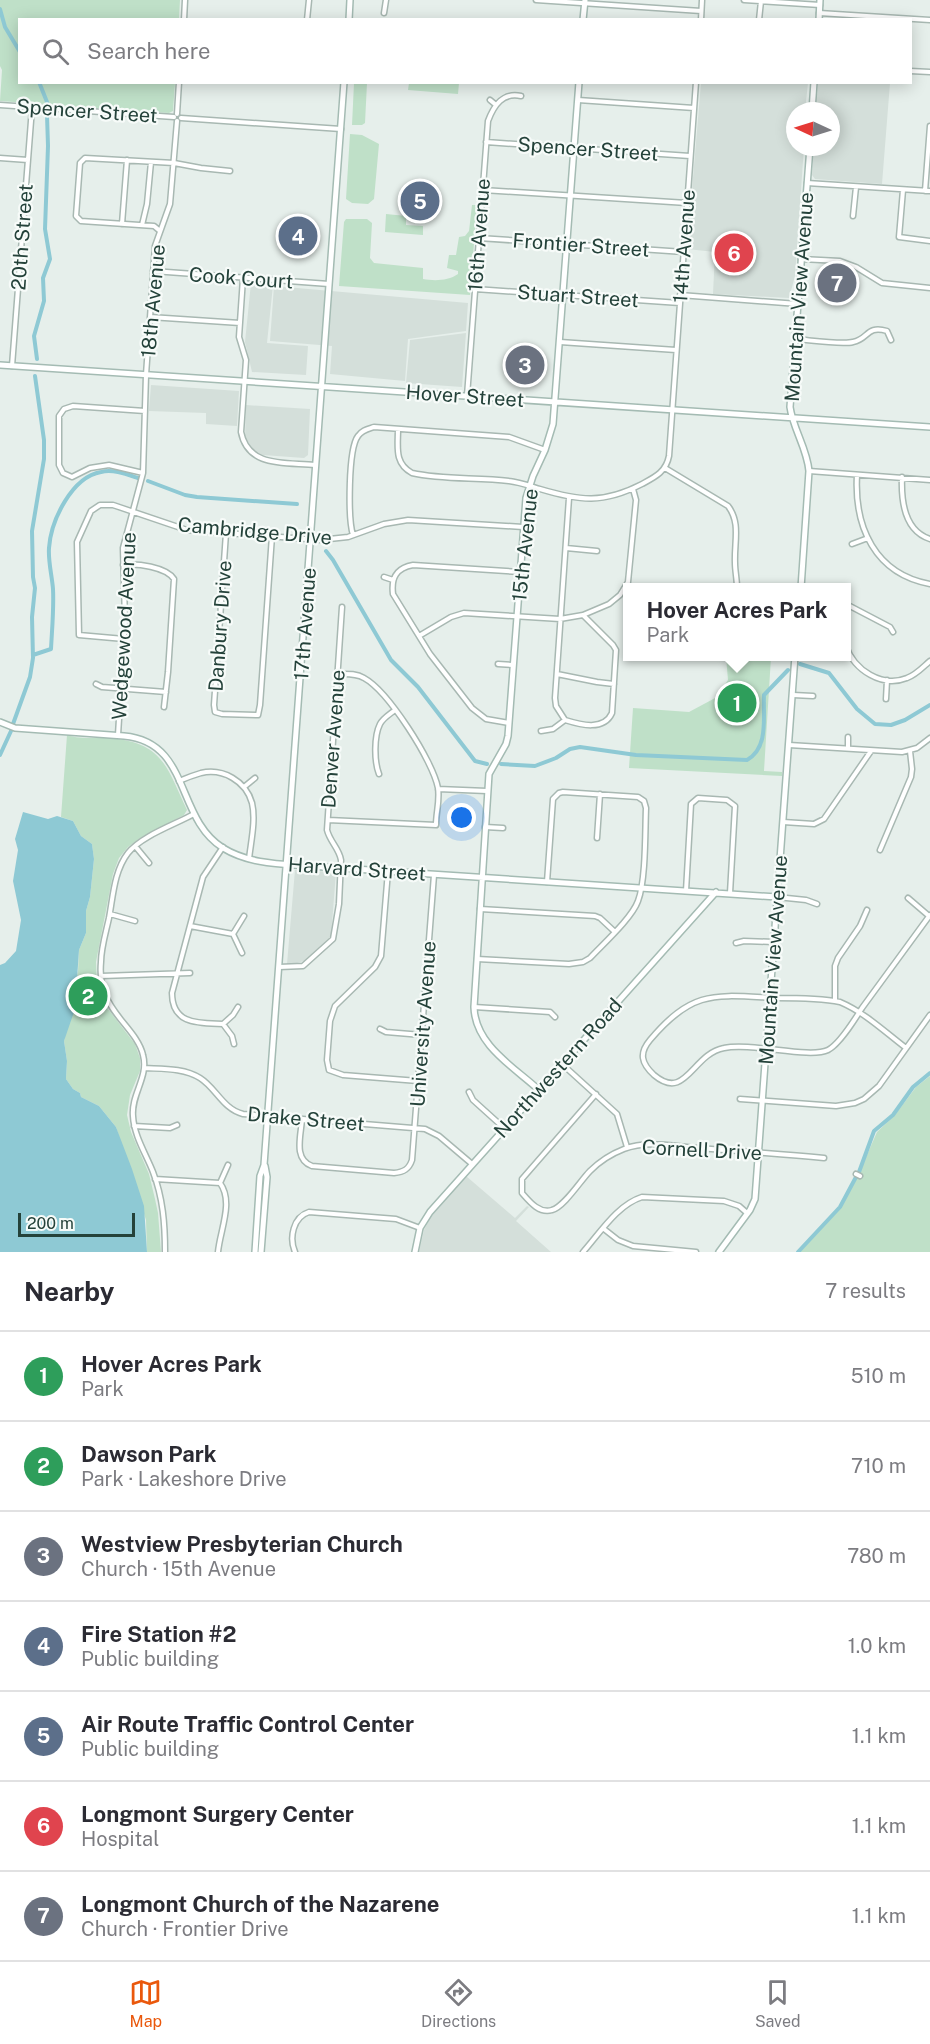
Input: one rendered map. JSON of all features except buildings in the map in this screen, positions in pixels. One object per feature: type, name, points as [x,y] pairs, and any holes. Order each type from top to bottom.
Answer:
[{"type":"street","points":[[184,18],[185,0]]},
{"type":"street","points":[[307,18],[309,0]]},
{"type":"street","points":[[349,18],[350,0]]},
{"type":"street","points":[[384,13],[386,0]]},
{"type":"street","points":[[536,0],[701,11]]},
{"type":"street","points":[[701,18],[702,0]]},
{"type":"street","points":[[744,0],[820,3],[819,16],[874,18]]},
{"type":"street","points":[[759,18],[761,1]]},
{"type":"street","points":[[583,18],[585,2]]},
{"type":"street","points":[[912,19],[930,20]]},
{"type":"street","points":[[912,71],[930,72]]},
{"type":"street","name":"18th Avenue","points":[[146,375],[155,246],[170,204],[179,84]]},
{"type":"street","name":"17th Avenue","points":[[255,1252],[260,1176],[264,1165],[268,1117],[344,84]]},
{"type":"street","name":"15th Avenue","points":[[539,1090],[484,1039],[475,1021],[474,1007],[489,774],[506,744],[510,723],[523,527],[529,486],[545,450],[553,424],[579,84]]},
{"type":"street","name":"14th Avenue","points":[[665,468],[669,456],[696,84]]},
{"type":"street","points":[[813,102],[814,84]]},
{"type":"street","points":[[490,100],[496,105],[502,98],[513,94],[521,96]]},
{"type":"street","points":[[577,100],[694,108]]},
{"type":"street","name":"Spencer Street","points":[[0,105],[341,129]]},
{"type":"street","name":"16th Avenue","points":[[467,396],[488,121],[496,105]]},
{"type":"street","name":"20th Street","points":[[12,366],[32,108]]},
{"type":"street","points":[[807,183],[928,191],[930,126]]},
{"type":"street","name":"Spencer Street","points":[[486,142],[690,156]]},
{"type":"street","name":"Mountain View Avenue","points":[[801,583],[809,471],[807,455],[790,407],[809,156]]},
{"type":"street","points":[[0,158],[28,160]]},
{"type":"street","points":[[160,231],[154,226],[81,221],[76,216],[80,163],[85,158],[127,160],[174,163],[230,171]]},
{"type":"street","points":[[122,224],[127,160]]},
{"type":"street","points":[[142,225],[147,204],[151,162]]},
{"type":"street","points":[[853,216],[856,187]]},
{"type":"street","points":[[483,190],[687,203]]},
{"type":"street","points":[[903,190],[899,237],[930,240]]},
{"type":"street","name":"Frontier Street","points":[[479,238],[684,252]]},
{"type":"street","points":[[801,259],[840,261],[856,267],[882,283],[930,288]]},
{"type":"street","name":"Cook Court","points":[[153,271],[329,284]]},
{"type":"street","points":[[243,278],[239,337],[246,360],[241,432],[243,440],[249,451],[263,460],[316,465]]},
{"type":"street","name":"Stuart Street","points":[[475,289],[680,303]]},
{"type":"street","points":[[681,295],[798,304]]},
{"type":"street","points":[[150,317],[240,322]]},
{"type":"street","points":[[795,339],[852,343],[870,331],[878,329],[887,331],[891,340]]},
{"type":"street","points":[[560,342],[676,350]]},
{"type":"street","name":"Hover Street","points":[[0,365],[930,427]]},
{"type":"street","name":"Wedgewood Avenue","points":[[118,735],[124,639],[123,548],[143,473],[146,375]]},
{"type":"street","points":[[143,473],[109,465],[90,468],[72,477],[63,473],[59,465],[59,416],[64,409],[73,406],[145,411]]},
{"type":"street","points":[[353,535],[349,512],[355,441],[360,433],[367,429],[374,427],[509,437],[545,450]]},
{"type":"street","points":[[398,429],[397,454],[406,470],[412,473],[512,481],[569,498],[598,500],[610,498],[633,489],[655,477],[665,468],[722,501],[733,512],[737,525],[737,583]]},
{"type":"street","points":[[809,471],[930,480]]},
{"type":"street","points":[[858,475],[858,499],[868,538],[879,556],[894,571],[907,578],[930,584]]},
{"type":"street","points":[[902,477],[902,497],[909,522],[918,533],[930,539]]},
{"type":"street","points":[[628,583],[636,500],[633,489]]},
{"type":"street","points":[[569,498],[556,706],[565,720],[596,726],[607,722],[612,713],[616,650],[583,615]]},
{"type":"street","name":"Cambridge Drive","points":[[124,639],[79,635],[77,542],[91,511],[105,504],[177,528],[311,539],[338,539],[384,524],[408,520],[523,527]]},
{"type":"street","name":"Danbury Drive","points":[[226,533],[214,705],[215,712],[240,716],[258,715],[260,705],[272,536]]},
{"type":"street","points":[[852,544],[868,538]]},
{"type":"street","points":[[566,548],[597,550]]},
{"type":"street","points":[[123,565],[140,564],[168,573],[174,579],[164,707]]},
{"type":"street","points":[[510,723],[486,719],[472,708],[430,654],[393,594],[393,580],[402,568],[412,565],[520,572]]},
{"type":"street","points":[[384,577],[393,580]]},
{"type":"street","points":[[419,636],[456,614],[560,619],[583,615],[609,604],[623,592]]},
{"type":"street","name":"Denver Avenue","points":[[279,967],[296,967],[307,964],[333,939],[339,904],[340,853],[328,834],[327,820],[342,607]]},
{"type":"street","points":[[851,608],[890,627],[893,632]]},
{"type":"street","points":[[851,657],[864,671],[880,679],[888,680],[909,678],[930,661]]},
{"type":"street","name":"Mountain View Avenue","points":[[719,1252],[755,1199],[795,661]]},
{"type":"street","points":[[498,664],[514,665]]},
{"type":"street","points":[[327,820],[436,825],[438,789],[418,742],[379,690],[365,678],[350,674],[337,674]]},
{"type":"street","points":[[557,674],[614,684]]},
{"type":"street","points":[[886,699],[888,680]]},
{"type":"street","points":[[96,684],[102,687],[166,692]]},
{"type":"street","points":[[793,695],[813,696]]},
{"type":"street","points":[[379,774],[376,761],[378,731],[383,720],[395,710]]},
{"type":"street","points":[[542,731],[553,729],[565,720]]},
{"type":"street","name":"Harvard Street","points":[[0,722],[22,729],[138,737],[153,744],[168,760],[194,814],[207,833],[223,847],[249,860],[287,865],[777,897]]},
{"type":"street","points":[[848,737],[848,748]]},
{"type":"street","points":[[789,745],[910,751],[930,738]]},
{"type":"street","points":[[783,822],[814,824],[824,819],[871,750]]},
{"type":"street","points":[[880,850],[911,777],[910,751]]},
{"type":"street","points":[[179,781],[209,772],[226,775],[244,787],[253,812],[249,860]]},
{"type":"street","points":[[244,787],[255,778]]},
{"type":"street","points":[[438,789],[487,791]]},
{"type":"street","points":[[476,958],[575,964],[590,958],[635,908],[641,888],[646,804],[638,797],[563,792],[555,796],[547,882]]},
{"type":"street","points":[[597,837],[600,794]]},
{"type":"street","points":[[686,891],[691,804],[698,798],[727,800],[735,806],[729,893]]},
{"type":"street","points":[[165,1252],[163,1210],[155,1179],[134,1126],[133,1104],[145,1068],[141,1047],[112,1010],[102,986],[100,962],[118,873],[128,853],[135,846],[194,814]]},
{"type":"street","points":[[484,827],[503,828]]},
{"type":"street","points":[[135,846],[149,863]]},
{"type":"street","points":[[223,847],[203,877],[172,993],[177,1012],[191,1021],[223,1024],[238,1007]]},
{"type":"street","points":[[388,871],[381,956],[375,967],[335,1006],[330,1021],[327,1060],[329,1071],[343,1075],[418,1081]]},
{"type":"street","name":"University Avenue","points":[[302,1119],[300,1153],[306,1164],[394,1173],[405,1170],[412,1160],[434,874]]},
{"type":"street","name":"Northwestern Road","points":[[415,1252],[420,1228],[430,1212],[716,892]]},
{"type":"street","points":[[777,897],[806,900],[817,904]]},
{"type":"street","points":[[906,1048],[859,1013],[849,1006],[835,1001],[733,994],[718,996],[679,1011],[662,1026],[644,1048],[642,1056],[646,1067],[653,1074],[663,1082],[672,1084],[682,1080],[706,1055],[714,1051],[733,1047],[815,1052],[829,1050],[844,1034],[859,1013],[929,915],[908,898]]},
{"type":"street","points":[[479,909],[595,916],[615,932]]},
{"type":"street","points":[[835,1001],[838,958],[857,932],[867,910]]},
{"type":"street","points":[[110,914],[135,921]]},
{"type":"street","points":[[233,934],[244,916]]},
{"type":"street","points":[[190,926],[233,934]]},
{"type":"street","points":[[233,934],[242,953]]},
{"type":"street","points":[[736,943],[744,940],[774,942]]},
{"type":"street","points":[[101,976],[190,973]]},
{"type":"street","points":[[474,1007],[550,1012],[555,1017]]},
{"type":"street","points":[[740,1099],[837,1106],[855,1103],[864,1099],[879,1086],[930,1015]]},
{"type":"street","points":[[223,1024],[232,1036],[234,1044]]},
{"type":"street","points":[[380,1029],[386,1032],[422,1035]]},
{"type":"street","points":[[562,1064],[617,1114],[627,1147]]},
{"type":"street","name":"Drake Street","points":[[145,1068],[191,1073],[205,1081],[230,1109],[236,1112],[268,1117],[425,1129],[439,1136],[472,1164]]},
{"type":"street","points":[[469,1092],[473,1100],[504,1128]]},
{"type":"street","name":"Cornell Drive","points":[[596,1094],[525,1174],[521,1185],[522,1193],[534,1206],[541,1209],[557,1208],[591,1170],[603,1160],[627,1147],[649,1144],[824,1158]]},
{"type":"street","points":[[134,1126],[170,1128],[177,1125]]},
{"type":"street","points":[[220,1183],[228,1165]]},
{"type":"street","name":"17th Avenue","points":[[261,1252],[267,1176],[264,1165]]},
{"type":"street","points":[[155,1179],[220,1183]]},
{"type":"street","points":[[218,1252],[227,1201],[220,1183]]},
{"type":"street","points":[[583,1252],[626,1204],[648,1196],[724,1201],[739,1206],[747,1213]]},
{"type":"street","points":[[295,1252],[292,1245],[295,1223],[299,1217],[309,1212],[396,1219],[420,1228]]},
{"type":"street","points":[[604,1229],[618,1240],[633,1246],[696,1252]]},
{"type":"shaded area","points":[[701,84],[808,84],[806,102],[786,102],[786,156],[803,156],[795,276],[789,298],[713,294],[715,252],[687,249]]},
{"type":"shaded area","points":[[818,84],[890,84],[882,184],[815,179],[812,175],[813,156],[840,156],[840,102],[817,102]]},
{"type":"shaded area","points":[[251,283],[273,285],[267,343],[308,346],[306,375],[252,372],[245,342]]},
{"type":"shaded area","points":[[274,286],[468,303],[466,331],[408,339],[405,381],[330,374],[332,346],[270,341]]},
{"type":"shaded area","points":[[466,333],[462,387],[406,383],[410,340]]},
{"type":"shaded area","points":[[151,385],[239,391],[237,426],[206,424],[206,413],[149,411]]},
{"type":"shaded area","points":[[246,405],[310,409],[308,455],[304,458],[263,455],[253,450],[245,437]]},
{"type":"shaded area","points":[[295,870],[336,872],[331,936],[304,961],[287,964]]},
{"type":"shaded area","points":[[466,1176],[515,1218],[527,1206],[529,1207],[516,1221],[551,1252],[419,1252],[424,1230],[430,1218]]},
{"type":"green space","points":[[0,0],[180,0],[179,18],[18,18],[18,84],[175,84],[173,111],[169,113],[0,101],[2,70],[0,66]]},
{"type":"green space","points":[[354,84],[367,84],[365,123],[352,125]]},
{"type":"green space","points":[[409,84],[459,84],[458,94],[408,90]]},
{"type":"green space","points":[[350,134],[362,135],[379,144],[374,199],[368,204],[352,203],[346,199]]},
{"type":"green space","points":[[472,205],[477,205],[470,295],[339,286],[346,219],[367,219],[372,223],[370,258],[374,263],[423,268],[423,279],[441,280],[458,274],[458,271],[447,268],[449,255],[456,255],[459,237],[465,236],[469,231]]},
{"type":"green space","points":[[386,214],[406,216],[406,225],[423,226],[423,235],[385,232]]},
{"type":"green space","points":[[726,661],[771,661],[764,771],[782,772],[782,776],[629,768],[633,708],[689,712],[717,697],[728,680]]},
{"type":"green space","points":[[67,735],[81,738],[126,740],[152,751],[167,769],[187,810],[184,815],[140,838],[119,858],[113,874],[96,962],[97,983],[105,1005],[135,1044],[140,1058],[140,1071],[130,1095],[127,1115],[131,1132],[149,1174],[158,1213],[161,1252],[147,1252],[146,1220],[116,1127],[99,1106],[81,1097],[66,1079],[67,1061],[64,1041],[78,971],[79,950],[86,933],[86,911],[90,897],[94,859],[92,844],[81,836],[73,821],[61,817]]},
{"type":"green space","points":[[930,1076],[930,1252],[800,1252],[840,1209],[856,1180],[877,1132],[895,1115],[916,1087]]},
{"type":"water","points":[[23,812],[48,819],[57,816],[73,821],[81,836],[92,844],[94,859],[90,897],[86,911],[86,933],[79,950],[75,1009],[64,1041],[67,1061],[66,1079],[81,1097],[99,1106],[116,1127],[144,1206],[147,1252],[0,1252],[0,965],[16,951],[21,920],[13,881],[18,850],[15,839]]},
{"type":"waterway","points":[[0,9],[5,27],[18,49]]},
{"type":"waterway","points":[[40,84],[47,102]]},
{"type":"waterway","points":[[37,359],[34,336],[44,301],[43,278],[50,259],[45,229],[47,115]]},
{"type":"waterway","points":[[13,724],[30,677],[33,658],[32,617],[35,588],[32,531],[44,459],[44,440],[35,376]]},
{"type":"waterway","points":[[33,655],[51,649],[53,584],[49,548],[54,525],[65,501],[81,482],[101,472],[115,472],[138,478]]},
{"type":"waterway","points":[[148,481],[185,495],[197,497],[297,504]]},
{"type":"waterway","points":[[326,551],[391,660],[418,687],[475,761],[487,764]]},
{"type":"waterway","points":[[800,664],[829,673],[857,709],[875,724],[891,725],[905,720],[930,705]]},
{"type":"waterway","points":[[501,764],[535,766],[556,758],[570,749],[580,747],[636,755],[747,760],[754,755],[762,740],[764,695],[788,670]]},
{"type":"waterway","points":[[0,755],[11,731]]},
{"type":"waterway","points":[[859,1172],[874,1131],[893,1115],[913,1087],[930,1073]]},
{"type":"waterway","points":[[798,1252],[840,1207],[856,1177]]},
{"type":"place","name":"Air Route Traffic Control Center","points":[[420,201]]},
{"type":"place","name":"Fire Station #2","points":[[298,236]]},
{"type":"place","name":"Longmont Surgery Center","points":[[734,253]]},
{"type":"place","name":"Longmont Church of the Nazarene","points":[[837,283]]},
{"type":"place","name":"Westview Presbyterian Church","points":[[525,365]]},
{"type":"place","name":"Hover Acres Park","points":[[737,703]]},
{"type":"place","name":"Dawson Park","points":[[88,996]]}]
